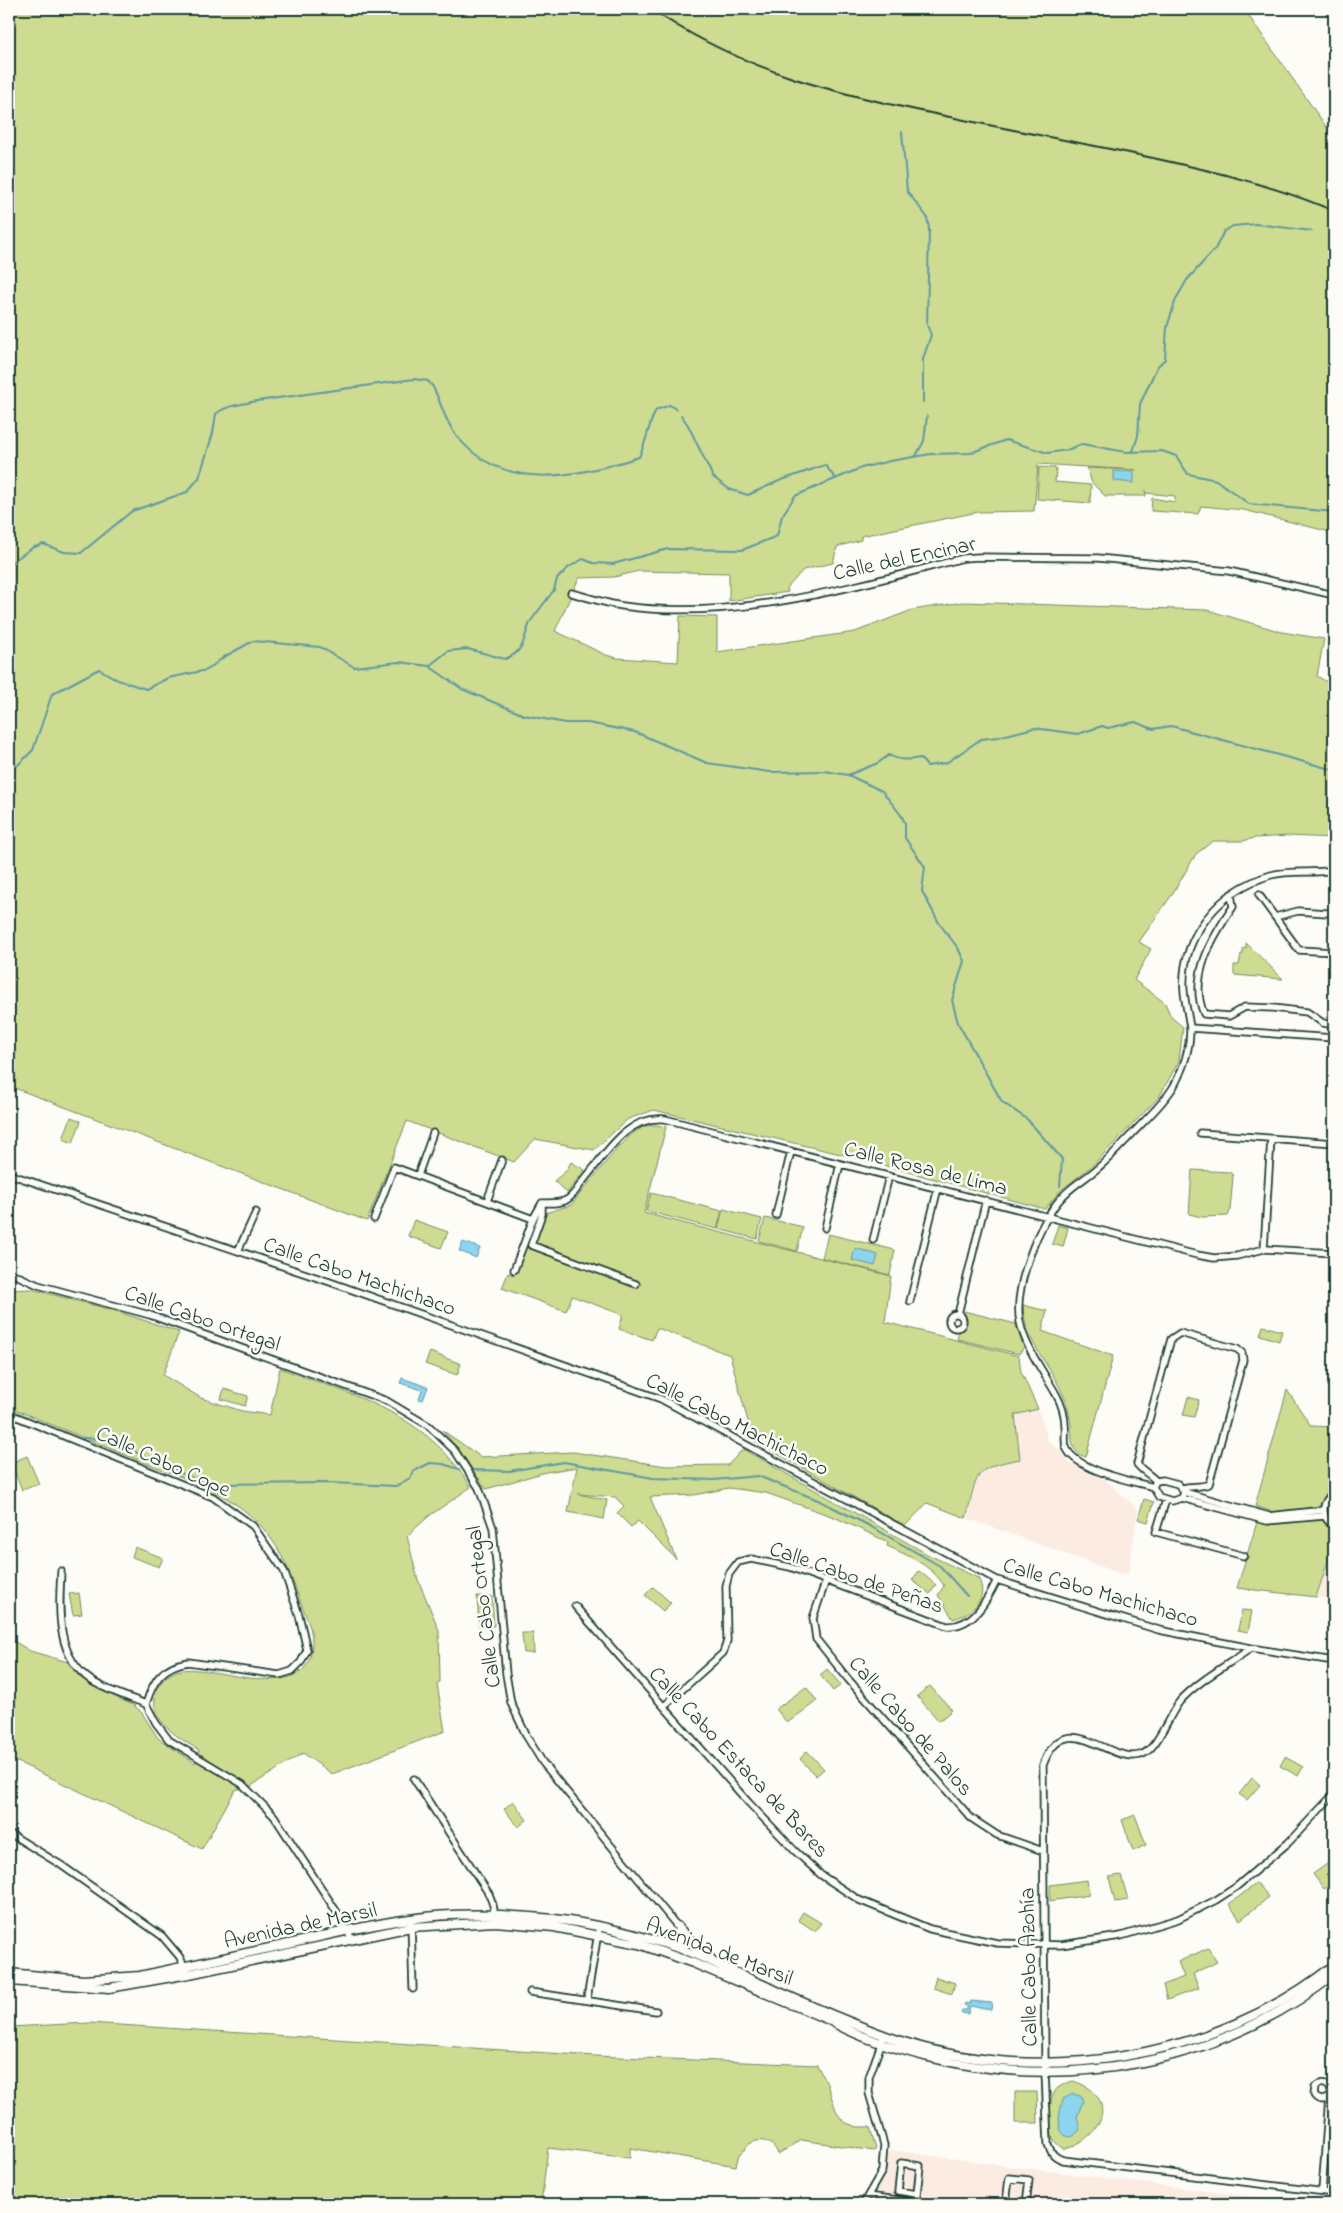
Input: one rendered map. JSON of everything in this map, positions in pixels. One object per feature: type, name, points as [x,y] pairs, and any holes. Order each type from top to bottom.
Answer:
[{"type":"street","name":"Calle del Encinar","points":[[571,593],[622,606],[683,610],[722,609],[842,589],[964,558],[998,557],[1098,558],[1230,571],[1334,595]]},
{"type":"street","points":[[1156,1481],[1152,1475],[1142,1471],[1138,1464],[1171,1339],[1180,1332],[1237,1349],[1242,1353],[1244,1360],[1209,1484],[1166,1500],[1159,1498],[1153,1487],[1107,1474],[1083,1464],[1073,1458],[1066,1447],[1065,1423],[1058,1398],[1025,1337],[1018,1308],[1019,1296],[1029,1256],[1048,1217],[1062,1196],[1101,1166],[1174,1086],[1187,1054],[1190,1028],[1184,989],[1189,950],[1195,936],[1211,912],[1237,889],[1272,875],[1334,870]]},
{"type":"street","points":[[1231,894],[1233,907],[1216,931],[1206,955],[1200,984],[1200,1004],[1204,1014],[1229,1016],[1245,1007],[1273,1008],[1307,1012],[1323,1023],[1334,1025]]},
{"type":"street","points":[[1259,895],[1299,950],[1334,952]]},
{"type":"street","points":[[1276,917],[1298,911],[1327,913],[1334,911]]},
{"type":"street","points":[[1190,1028],[1334,1038]]},
{"type":"street","name":"Calle Rosa de Lima","points":[[542,1203],[555,1203],[569,1199],[615,1142],[632,1126],[642,1120],[665,1118],[1179,1251],[1214,1258],[1237,1256],[1264,1249],[1334,1253]]},
{"type":"street","points":[[1200,1132],[1334,1143]]},
{"type":"street","points":[[418,1175],[433,1133]]},
{"type":"street","points":[[1264,1249],[1271,1139]]},
{"type":"street","points":[[776,1215],[791,1151]]},
{"type":"street","points":[[487,1201],[502,1160]]},
{"type":"street","points":[[825,1228],[840,1164]]},
{"type":"street","points":[[374,1219],[394,1167],[533,1218]]},
{"type":"street","name":"Calle Cabo Machichaco","points":[[9,1174],[238,1251],[661,1399],[997,1580],[1159,1630],[1251,1648],[1334,1661]]},
{"type":"street","points":[[873,1240],[889,1176]]},
{"type":"street","points":[[910,1301],[938,1188]]},
{"type":"street","points":[[958,1314],[986,1200]]},
{"type":"street","points":[[514,1270],[533,1218],[542,1203]]},
{"type":"street","points":[[542,1203],[542,1214],[531,1245],[636,1284]]},
{"type":"street","points":[[238,1251],[256,1212]]},
{"type":"street","name":"Calle Cabo Ortegal","points":[[9,1272],[38,1285],[150,1314],[387,1401],[429,1426],[455,1451],[479,1488],[493,1528],[506,1674],[511,1703],[527,1737],[543,1763],[678,1929]]},
{"type":"street","name":"Calle Cabo Cope","points":[[9,1416],[15,1416],[62,1434],[214,1497],[253,1526],[284,1571],[299,1614],[307,1650],[301,1662],[292,1671],[279,1675],[188,1662],[179,1664],[159,1674],[151,1688],[146,1704]]},
{"type":"street","points":[[1156,1481],[1168,1480],[1178,1484],[1183,1493],[1268,1516],[1324,1513]]},
{"type":"street","points":[[1153,1487],[1156,1481]]},
{"type":"street","points":[[1334,1494],[1327,1499],[1324,1513],[1334,1526]]},
{"type":"street","points":[[1166,1500],[1156,1532],[1244,1556]]},
{"type":"street","name":"Calle Cabo de Peñas","points":[[664,1706],[723,1653],[727,1641],[726,1586],[729,1574],[738,1562],[751,1559],[790,1566],[935,1623],[957,1626],[973,1617],[983,1606],[997,1580]]},
{"type":"street","points":[[61,1571],[58,1615],[63,1642],[78,1668],[92,1680],[146,1704],[156,1723],[169,1740],[242,1784],[274,1816],[349,1934]]},
{"type":"street","name":"Calle Cabo de Palos","points":[[826,1580],[813,1618],[816,1639],[848,1679],[971,1818],[997,1835],[1043,1851]]},
{"type":"street","name":"Calle Cabo Estaca de Bares","points":[[575,1606],[749,1803],[795,1851],[822,1875],[860,1900],[930,1929],[997,1943],[1044,1946]]},
{"type":"street","name":"Calle Cabo Azohía","points":[[1251,1648],[1180,1701],[1165,1722],[1152,1750],[1140,1756],[1127,1755],[1076,1738],[1056,1743],[1047,1752],[1043,1765],[1043,1851],[1045,2072],[1048,2144],[1056,2158],[1063,2160],[1334,2192]]},
{"type":"street","points":[[414,1780],[489,1894],[495,1918]]},
{"type":"street","points":[[1044,1946],[1121,1936],[1178,1919],[1216,1900],[1236,1887],[1288,1843],[1334,1794]]},
{"type":"street","points":[[9,1833],[61,1865],[162,1936],[187,1971]]},
{"type":"street","name":"Avenida de Marsil","points":[[9,1981],[109,1988],[349,1934],[411,1922],[495,1918],[554,1927],[598,1930],[665,1944],[684,1950],[882,2039],[990,2060],[1045,2063],[1103,2059],[1134,2054],[1190,2040],[1249,2017],[1314,1981],[1334,1965]]},
{"type":"street","points":[[411,1922],[413,1989]]},
{"type":"street","points":[[678,1929],[717,1965]]},
{"type":"street","points":[[665,1944],[678,1929]]},
{"type":"street","points":[[678,1929],[684,1950],[693,1963]]},
{"type":"street","points":[[587,1999],[598,1930]]},
{"type":"street","name":"Avenida de Marsil","points":[[598,1930],[673,1955],[882,2039],[952,2063],[1045,2072],[1099,2070],[1138,2063],[1194,2049],[1260,2022],[1318,1988],[1334,1976]]},
{"type":"street","points":[[673,1955],[684,1950],[688,1944],[686,1936]]},
{"type":"street","name":"Avenida de Marsil","points":[[9,1973],[108,1980],[187,1971]]},
{"type":"street","points":[[530,1992],[656,2010]]},
{"type":"street","points":[[863,2204],[882,2171],[884,2145],[869,2093],[869,2077],[882,2039]]},
{"type":"street","points":[[1322,2191],[1328,2097]]},
{"type":"street","points":[[916,2203],[917,2194],[920,2166],[901,2163],[898,2191],[917,2194]]},
{"type":"street","points":[[1006,2204],[1009,2178],[1029,2180],[1026,2204]]},
{"type":"street","points":[[906,2201],[908,2192]]},
{"type":"street","points":[[868,2196],[926,2204]]},
{"type":"shaded area","points":[[1038,1409],[1048,1440],[1062,1452],[1070,1463],[1104,1479],[1138,1509],[1128,1574],[1119,1573],[966,1518],[979,1474],[993,1464],[1020,1459],[1015,1415]]},
{"type":"shaded area","points":[[1334,1547],[1334,1599],[1316,1597],[1326,1570]]},
{"type":"shaded area","points":[[890,2150],[1039,2170],[1310,2204],[869,2204]]},
{"type":"green space","points":[[9,9],[1244,9],[1334,138],[1334,533],[1244,510],[1201,506],[1198,514],[1151,511],[1152,498],[1175,502],[1175,496],[1146,493],[1145,490],[1146,496],[1105,496],[1092,483],[1087,468],[1136,470],[1038,464],[1034,511],[978,512],[861,536],[861,540],[837,547],[833,563],[803,570],[787,588],[788,592],[729,601],[729,573],[639,571],[614,577],[579,578],[555,631],[606,655],[617,658],[678,662],[680,616],[717,617],[717,652],[855,632],[912,610],[963,602],[1207,610],[1282,632],[1324,639],[1317,676],[1334,686],[1334,838],[1288,836],[1255,838],[1242,841],[1213,841],[1196,854],[1171,896],[1139,942],[1151,949],[1134,980],[1165,1003],[1171,1017],[1183,1027],[1179,1061],[1159,1097],[1093,1165],[1060,1191],[1045,1209],[853,1157],[654,1110],[628,1119],[594,1150],[535,1139],[514,1162],[407,1121],[367,1221],[9,1086]]},
{"type":"green space","points":[[1039,467],[1056,468],[1055,482],[1091,485],[1090,503],[1037,499]]},
{"type":"green space","points":[[1246,943],[1283,979],[1234,975],[1234,965],[1239,965],[1243,948],[1246,949]]},
{"type":"green space","points":[[71,1117],[81,1121],[73,1143],[63,1139]]},
{"type":"green space","points":[[656,1125],[666,1127],[644,1213],[891,1276],[885,1322],[1019,1356],[1021,1372],[1038,1409],[1015,1415],[1020,1459],[993,1466],[980,1475],[973,1491],[966,1518],[927,1503],[905,1526],[753,1440],[730,1355],[657,1328],[652,1340],[619,1329],[623,1315],[572,1296],[566,1311],[502,1288],[508,1273],[514,1275],[537,1213],[542,1214],[571,1205],[615,1151],[632,1134],[645,1126]]},
{"type":"green space","points":[[571,1162],[585,1170],[567,1193],[554,1181],[566,1171]]},
{"type":"green space","points":[[1192,1170],[1230,1172],[1233,1176],[1228,1216],[1202,1217],[1189,1214]]},
{"type":"green space","points":[[651,1193],[722,1211],[717,1229],[646,1211]]},
{"type":"green space","points":[[723,1209],[762,1219],[757,1239],[718,1229]]},
{"type":"green space","points":[[765,1218],[803,1227],[797,1251],[759,1241]]},
{"type":"green space","points":[[414,1220],[448,1232],[441,1248],[408,1236]]},
{"type":"green space","points":[[1058,1225],[1068,1228],[1063,1247],[1052,1244]]},
{"type":"green space","points":[[828,1234],[895,1250],[890,1275],[822,1258]]},
{"type":"green space","points":[[31,1289],[116,1311],[179,1332],[163,1375],[201,1398],[242,1411],[270,1415],[280,1368],[336,1388],[387,1410],[411,1424],[433,1441],[453,1462],[471,1487],[429,1516],[407,1536],[417,1577],[439,1630],[440,1682],[437,1684],[445,1731],[332,1774],[303,1753],[251,1786],[235,1790],[202,1849],[9,1758],[9,1638],[30,1651],[68,1662],[90,1685],[135,1706],[142,1713],[158,1738],[195,1763],[199,1750],[173,1733],[159,1717],[155,1709],[158,1688],[165,1678],[181,1670],[197,1670],[260,1679],[281,1679],[297,1674],[308,1662],[312,1641],[311,1630],[282,1556],[263,1528],[243,1510],[231,1501],[203,1486],[9,1407],[9,1290]]},
{"type":"green space","points":[[1023,1305],[1047,1311],[1042,1331],[1113,1356],[1086,1457],[1074,1449],[1065,1399],[1028,1331]]},
{"type":"green space","points":[[964,1311],[1016,1324],[1024,1347],[1019,1354],[957,1339],[959,1331],[966,1325]]},
{"type":"green space","points":[[1263,1326],[1282,1331],[1279,1341],[1260,1335]]},
{"type":"green space","points":[[430,1352],[461,1364],[457,1375],[425,1364]]},
{"type":"green space","points":[[224,1389],[248,1396],[245,1406],[221,1399]]},
{"type":"green space","points":[[1287,1390],[1311,1426],[1334,1427],[1334,1491],[1326,1493],[1321,1507],[1273,1512],[1255,1506]]},
{"type":"green space","points":[[1188,1397],[1199,1400],[1194,1417],[1183,1415]]},
{"type":"green space","points":[[442,1430],[481,1457],[573,1452],[666,1466],[728,1465],[743,1449],[929,1555],[978,1578],[982,1592],[977,1604],[972,1609],[953,1619],[938,1595],[944,1586],[939,1579],[919,1562],[887,1546],[888,1542],[834,1517],[766,1493],[729,1488],[694,1495],[650,1497],[676,1559],[638,1521],[631,1527],[617,1513],[624,1506],[615,1497],[578,1494],[607,1500],[604,1519],[568,1512],[577,1467],[546,1472],[486,1489],[460,1451]]},
{"type":"green space","points":[[27,1456],[39,1484],[22,1490],[11,1463]]},
{"type":"green space","points":[[1144,1499],[1154,1502],[1148,1522],[1138,1519]]},
{"type":"green space","points":[[1322,1519],[1328,1528],[1334,1531],[1334,1544],[1316,1597],[1237,1588],[1257,1522],[1268,1525]]},
{"type":"green space","points":[[135,1547],[163,1558],[159,1567],[132,1557]]},
{"type":"green space","points":[[919,1571],[936,1585],[930,1594],[912,1580]]},
{"type":"green space","points":[[653,1587],[671,1603],[663,1611],[645,1595]]},
{"type":"green space","points":[[79,1593],[82,1614],[73,1615],[69,1594]]},
{"type":"green space","points":[[477,1596],[492,1596],[494,1626],[479,1626]]},
{"type":"green space","points":[[1242,1610],[1252,1611],[1248,1632],[1238,1630]]},
{"type":"green space","points":[[522,1633],[533,1633],[534,1653],[524,1653]]},
{"type":"green space","points":[[827,1669],[841,1685],[833,1691],[820,1675]]},
{"type":"green space","points":[[930,1686],[952,1710],[939,1721],[917,1696]]},
{"type":"green space","points":[[806,1687],[817,1701],[787,1723],[776,1709]]},
{"type":"green space","points":[[807,1751],[824,1769],[816,1776],[800,1759]]},
{"type":"green space","points":[[1285,1757],[1303,1767],[1298,1776],[1280,1766]]},
{"type":"green space","points":[[1252,1778],[1260,1785],[1247,1800],[1239,1794]]},
{"type":"green space","points":[[513,1801],[527,1820],[518,1827],[504,1809]]},
{"type":"green space","points":[[1135,1815],[1146,1845],[1133,1851],[1122,1820]]},
{"type":"green space","points":[[1334,1859],[1334,1882],[1324,1889],[1313,1874]]},
{"type":"green space","points":[[1121,1875],[1128,1900],[1115,1902],[1109,1877]]},
{"type":"green space","points":[[1087,1880],[1089,1895],[1050,1901],[1050,1885]]},
{"type":"green space","points":[[1257,1883],[1269,1897],[1240,1920],[1229,1904]]},
{"type":"green space","points":[[803,1912],[821,1923],[815,1931],[798,1920]]},
{"type":"green space","points":[[1208,1948],[1217,1962],[1193,1974],[1199,1988],[1167,2000],[1163,1985],[1184,1977],[1178,1962]]},
{"type":"green space","points":[[936,1977],[955,1983],[952,1994],[933,1988]]},
{"type":"green space","points":[[89,2023],[595,2056],[817,2065],[827,2084],[837,2113],[844,2122],[857,2127],[870,2127],[876,2149],[874,2151],[801,2140],[778,2154],[768,2142],[755,2141],[739,2154],[736,2166],[630,2148],[630,2158],[548,2148],[541,2204],[9,2204],[9,2027]]},
{"type":"green space","points":[[1073,2081],[1088,2087],[1097,2096],[1101,2106],[1101,2116],[1097,2126],[1089,2136],[1064,2149],[1056,2143],[1052,2134],[1051,2102],[1055,2091]]},
{"type":"green space","points":[[1015,2092],[1037,2092],[1038,2123],[1015,2123]]},
{"type":"water","points":[[1114,471],[1134,472],[1134,483],[1114,481]]},
{"type":"water","points":[[463,1242],[480,1248],[476,1258],[459,1251]]},
{"type":"water","points":[[855,1248],[878,1255],[875,1266],[852,1260]]},
{"type":"water","points":[[402,1378],[428,1387],[423,1400],[419,1399],[422,1390],[400,1383]]},
{"type":"water","points":[[971,2001],[992,2003],[991,2010],[970,2006],[968,2014],[961,2013],[962,2010],[967,2010],[967,2006],[964,2005],[965,2003],[970,2004]]},
{"type":"water","points":[[1073,2094],[1081,2096],[1083,2101],[1077,2117],[1080,2130],[1072,2137],[1062,2133],[1059,2122],[1063,2099]]},
{"type":"waterway","points":[[902,132],[907,191],[927,217],[929,229],[927,325],[931,335],[923,359],[923,402]]},
{"type":"waterway","points":[[1133,451],[1138,436],[1140,404],[1157,367],[1165,359],[1167,327],[1176,299],[1187,280],[1215,249],[1224,231],[1233,226],[1256,224],[1312,231]]},
{"type":"waterway","points":[[9,564],[32,548],[43,544],[64,552],[81,553],[132,511],[187,492],[199,478],[213,433],[216,414],[235,405],[414,379],[428,381],[433,387],[452,430],[475,454],[495,466],[518,473],[542,476],[591,470],[639,457],[656,410],[670,405],[677,410]]},
{"type":"waterway","points":[[681,415],[688,425],[713,477],[729,489],[748,495],[779,481],[825,465],[836,479]]},
{"type":"waterway","points":[[916,456],[924,441],[927,416]]},
{"type":"waterway","points":[[429,666],[448,651],[468,649],[505,659],[515,654],[522,646],[530,622],[554,590],[557,579],[569,567],[583,559],[593,563],[613,564],[668,549],[742,550],[777,536],[782,516],[795,496],[861,468],[931,454],[970,453],[1006,440],[1048,453],[1067,450],[1082,444],[1126,452],[1162,451],[1176,456],[1188,474],[1216,480],[1249,504],[1334,512]]},
{"type":"waterway","points":[[9,774],[33,750],[52,694],[99,669],[118,680],[146,689],[168,678],[207,670],[224,657],[253,641],[320,647],[354,667],[399,662],[429,666],[462,689],[524,715],[565,723],[588,723],[635,732],[707,763],[770,772],[825,771],[848,775],[882,791],[901,815],[905,823],[905,838],[925,867],[922,891],[939,923],[958,948],[964,961],[952,1000],[958,1023],[1002,1102],[1027,1119],[1062,1159],[1060,1186]]},
{"type":"waterway","points":[[848,775],[878,763],[889,755],[904,759],[920,758],[927,766],[946,763],[981,739],[1034,728],[1078,734],[1102,726],[1108,728],[1135,722],[1153,729],[1171,726],[1334,770]]},
{"type":"waterway","points":[[83,1438],[96,1439],[128,1449],[208,1484],[332,1483],[396,1486],[410,1478],[414,1471],[430,1463],[443,1464],[459,1469]]},
{"type":"waterway","points":[[473,1470],[509,1471],[564,1462],[653,1478],[714,1480],[758,1476],[818,1500],[868,1525],[940,1566],[967,1596]]},
{"type":"railway","points":[[651,9],[722,50],[795,79],[832,90],[909,109],[1202,169],[1281,191],[1334,211]]}]
